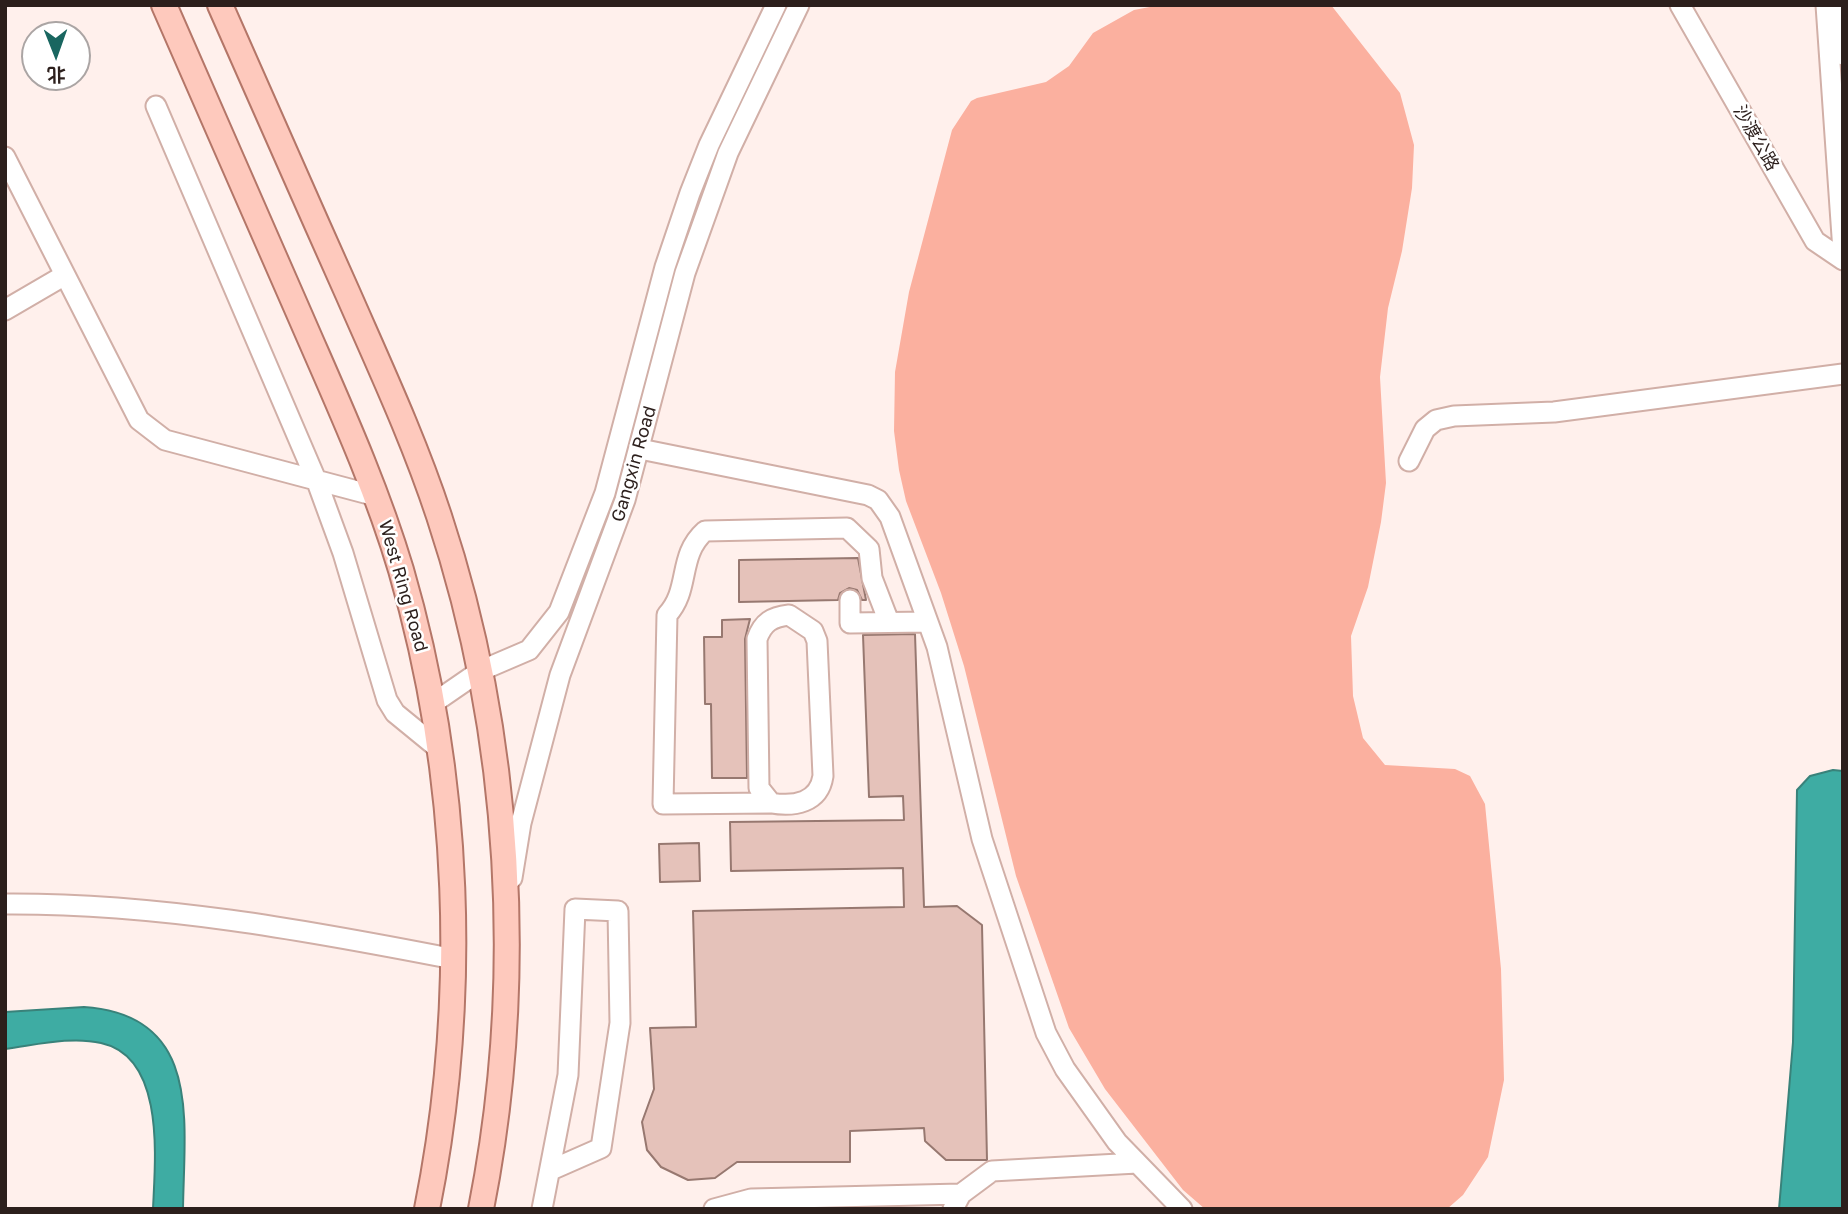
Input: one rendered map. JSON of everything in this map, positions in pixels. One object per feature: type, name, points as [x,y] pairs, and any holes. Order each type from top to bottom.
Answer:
[{"type":"main road","name":"West Ring Road","points":[[164,5],[376,496],[411,607],[439,748],[449,853],[454,959],[447,1086],[428,1209]]},
{"type":"main road","points":[[220,5],[412,440],[451,555],[480,671],[498,798],[505,935],[505,1013],[499,1091],[481,1209]]},
{"type":"street","name":"Gangxin Road","points":[[432,704],[480,671],[529,650],[559,612],[605,494],[665,267],[690,193],[709,145],[776,5]]},
{"type":"street","name":"Gangxin Road","points":[[505,935],[521,823],[560,675],[621,512],[685,273],[734,141],[799,5]]},
{"type":"street","name":"沙渡公路","points":[[1680,5],[1815,241],[1843,260]]},
{"type":"street","points":[[1826,5],[1843,251]]},
{"type":"street","points":[[1840,5],[1843,55]]},
{"type":"street","points":[[156,106],[317,482],[343,553],[387,700],[395,713],[439,748]]},
{"type":"street","points":[[5,157],[139,420],[149,430],[165,440],[376,496]]},
{"type":"street","points":[[5,310],[65,275]]},
{"type":"street","points":[[1409,461],[1425,429],[1436,420],[1454,416],[1554,412],[1843,374]]},
{"type":"street","points":[[640,449],[868,495],[878,500],[890,517],[928,622],[952,701],[982,839],[1042,1022],[1065,1069],[1117,1143],[1182,1209]]},
{"type":"street","points":[[771,803],[759,788],[757,639],[766,622],[776,616],[789,615],[813,631],[817,641],[823,776],[815,795],[803,803],[788,806],[771,803],[663,804],[667,615],[677,605],[691,544],[705,531],[846,528],[869,549],[872,578],[889,622]]},
{"type":"street","points":[[850,600],[850,623],[928,622]]},
{"type":"street","points":[[5,904],[79,905],[205,916],[301,930],[454,959]]},
{"type":"street","points":[[542,1209],[568,1075],[575,909],[618,911],[620,1023],[601,1147],[551,1170]]},
{"type":"street","points":[[714,1209],[751,1199],[957,1202],[992,1171],[1138,1163]]},
{"type":"shaded area","points":[[1160,5],[1331,5],[1400,93],[1414,145],[1412,188],[1402,251],[1388,308],[1380,377],[1386,483],[1381,522],[1368,587],[1351,636],[1353,696],[1363,738],[1385,765],[1455,769],[1470,776],[1485,804],[1501,969],[1504,1080],[1488,1157],[1463,1195],[1447,1209],[1205,1209],[1183,1190],[1105,1089],[1069,1028],[1016,876],[964,666],[941,593],[906,501],[894,431],[895,372],[909,292],[952,130],[971,101],[1046,82],[1069,66],[1093,33],[1134,10]]},
{"type":"water","points":[[1833,770],[1843,771],[1843,1209],[1779,1209],[1793,1042],[1797,790],[1810,776]]},
{"type":"water","points":[[84,1007],[122,1014],[150,1030],[168,1051],[178,1078],[183,1109],[183,1209],[153,1209],[155,1139],[152,1113],[147,1089],[137,1068],[122,1052],[101,1043],[78,1040],[5,1049],[5,1012]]},
{"type":"building","points":[[858,558],[866,600],[862,600],[857,590],[849,588],[840,593],[838,600],[739,602],[739,560]]},
{"type":"building","points":[[750,619],[745,639],[747,778],[712,778],[711,704],[705,704],[704,637],[722,637],[722,620]]},
{"type":"building","points":[[915,634],[924,907],[957,906],[982,925],[987,1160],[946,1160],[925,1141],[924,1128],[850,1131],[850,1162],[737,1162],[715,1178],[688,1180],[661,1167],[647,1150],[642,1122],[654,1089],[650,1028],[696,1027],[693,911],[904,907],[903,868],[731,871],[730,822],[904,820],[903,796],[869,797],[863,635]]},
{"type":"building","points":[[699,843],[700,881],[660,882],[659,844]]}]
